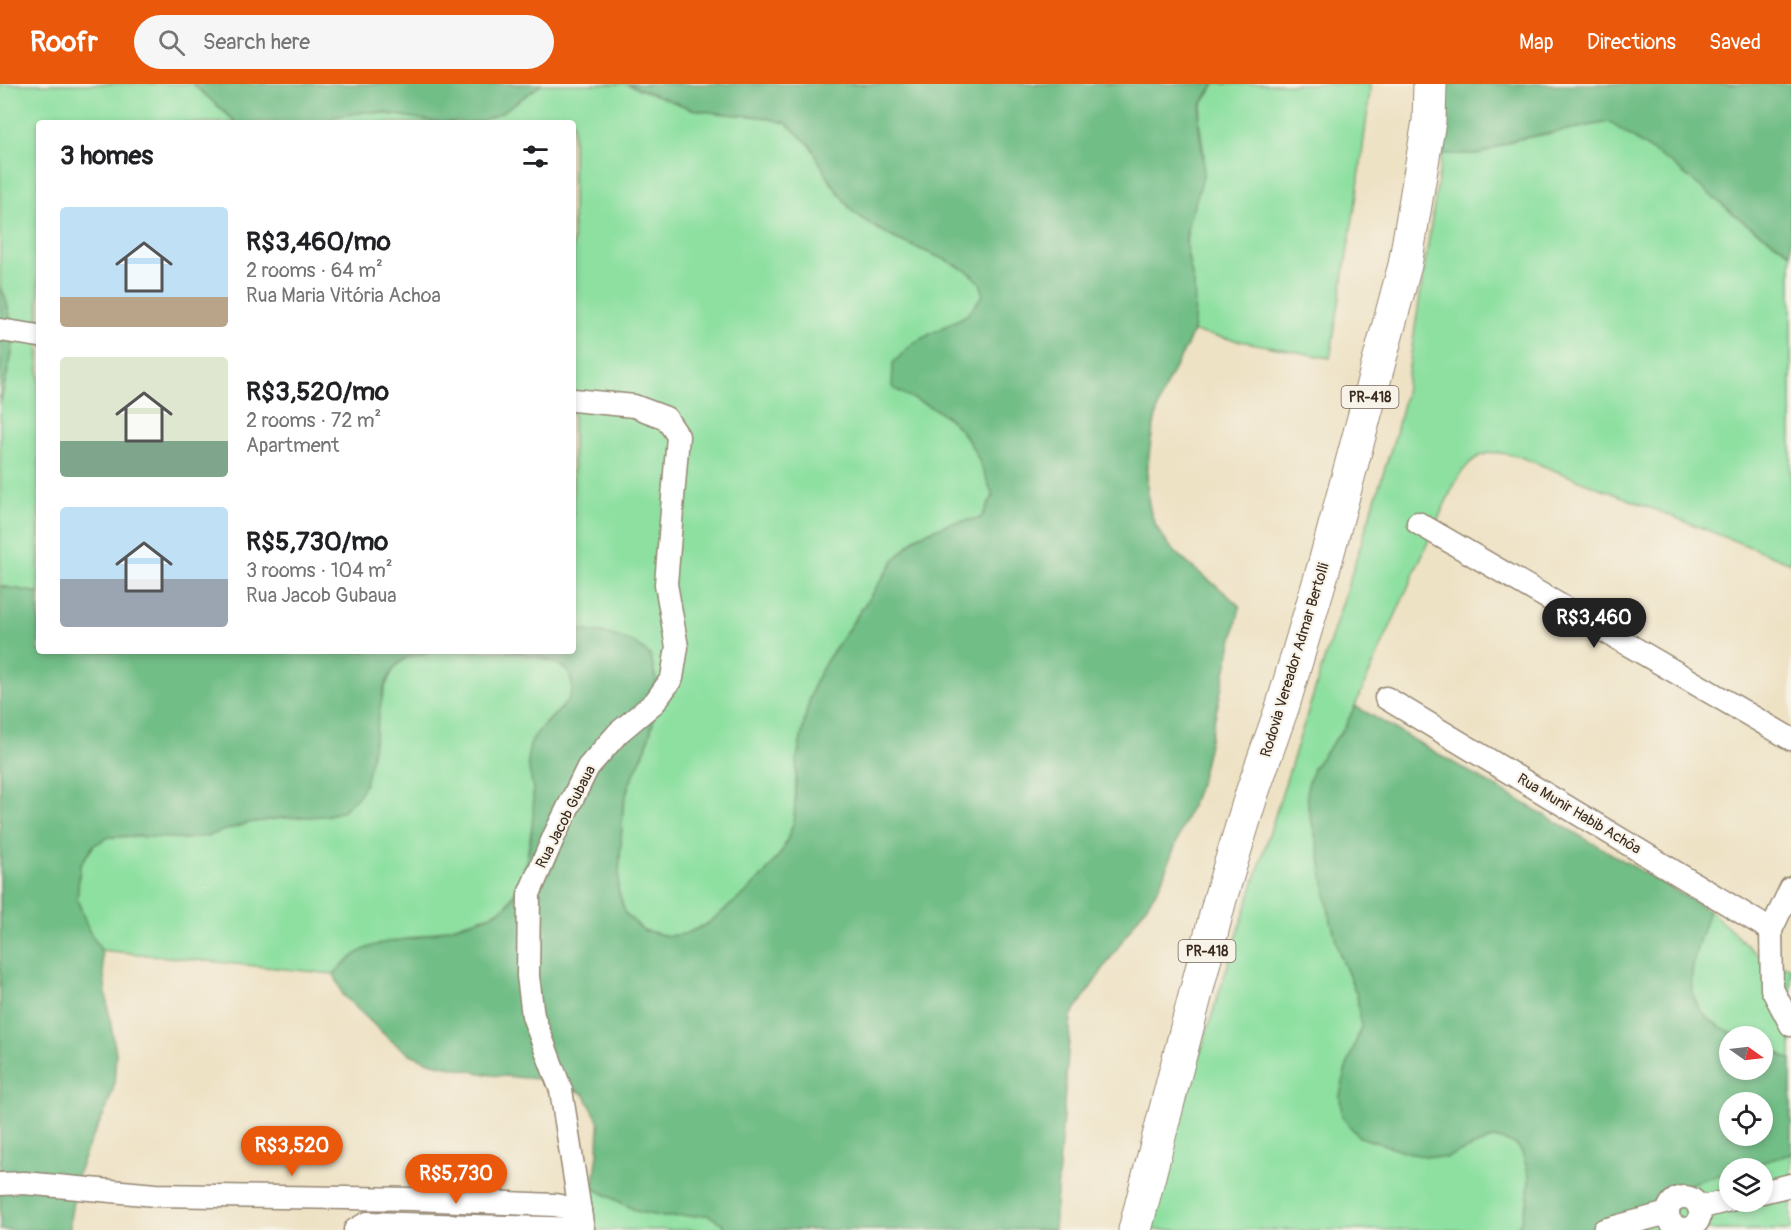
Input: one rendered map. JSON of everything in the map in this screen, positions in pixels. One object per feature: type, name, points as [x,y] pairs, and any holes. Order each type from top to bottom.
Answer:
[{"type":"highway","name":"Rodovia Vereador Admar Bertolli","points":[[1141,1221],[1220,899],[1252,792],[1283,705],[1325,563],[1404,266],[1429,121],[1430,84]]},
{"type":"highway","name":"Rodovia Vereador Admar Bertolli","points":[[1126,1230],[1132,1212],[1141,1221]]},
{"type":"street","points":[[0,330],[36,336]]},
{"type":"street","name":"Rua Jacob Gubaua","points":[[576,400],[634,406],[666,418],[678,436],[666,584],[677,647],[672,678],[655,702],[618,734],[588,767],[529,894],[528,976],[532,1016],[561,1090],[582,1223]]},
{"type":"street","points":[[1418,523],[1791,739]]},
{"type":"street","name":"Rua Munir Habib Achôa","points":[[1386,698],[1772,930]]},
{"type":"street","points":[[1791,888],[1772,930],[1772,989],[1791,1025]]},
{"type":"street","points":[[0,1184],[155,1195],[414,1199],[555,1205],[582,1223]]},
{"type":"street","points":[[1773,1189],[1791,1185]]},
{"type":"street","points":[[1604,1230],[1668,1213],[1675,1227],[1685,1229],[1719,1207]]},
{"type":"street","points":[[355,1230],[367,1223],[582,1223]]},
{"type":"green space","points":[[0,84],[193,84],[234,120],[36,120],[36,592],[0,586],[0,404],[12,353],[14,333],[5,296],[0,288]]},
{"type":"green space","points":[[193,84],[542,84],[501,113],[484,120],[426,120],[365,112],[326,120],[234,120]]},
{"type":"green space","points":[[542,84],[627,84],[692,109],[762,117],[786,123],[810,145],[830,181],[852,211],[896,239],[969,272],[981,284],[983,295],[967,315],[913,343],[892,386],[938,411],[958,427],[973,448],[993,496],[981,518],[951,523],[918,536],[896,558],[826,662],[814,684],[797,759],[794,822],[783,850],[748,891],[707,924],[685,934],[668,936],[643,930],[625,913],[618,890],[623,807],[628,787],[646,748],[653,722],[657,684],[650,655],[633,642],[607,634],[576,629],[576,120],[480,120],[516,102]]},
{"type":"green space","points":[[627,84],[1215,84],[1203,100],[1200,112],[1199,130],[1203,175],[1186,236],[1194,285],[1193,330],[1167,383],[1157,412],[1150,447],[1147,483],[1151,513],[1166,542],[1240,607],[1200,783],[1159,887],[1071,1016],[1054,1230],[725,1230],[723,1224],[708,1215],[664,1217],[639,1212],[593,1188],[598,1154],[599,1122],[584,1094],[563,1084],[538,1079],[491,1075],[432,1063],[408,1053],[388,1038],[343,995],[334,974],[350,958],[365,949],[386,942],[415,938],[487,917],[505,907],[513,897],[524,869],[533,818],[533,790],[528,763],[530,747],[539,730],[567,701],[572,685],[570,675],[558,664],[540,657],[522,654],[576,654],[576,629],[607,634],[633,642],[650,655],[657,684],[653,722],[646,748],[628,787],[623,807],[618,890],[625,913],[643,930],[668,936],[685,934],[707,924],[748,891],[783,850],[794,822],[797,759],[807,709],[814,684],[826,662],[896,558],[918,536],[951,523],[981,518],[993,496],[973,448],[958,427],[938,411],[892,387],[893,363],[913,343],[967,315],[983,295],[981,284],[969,272],[896,239],[852,211],[830,181],[810,145],[786,123],[762,117],[692,109]]},
{"type":"green space","points":[[1215,84],[1371,84],[1357,194],[1330,358],[1193,332],[1194,287],[1186,245],[1188,220],[1203,175],[1204,155],[1199,120],[1203,102]]},
{"type":"green space","points":[[1444,84],[1791,84],[1791,253],[1745,223],[1672,164],[1609,122],[1514,140],[1480,154],[1442,154]]},
{"type":"green space","points":[[365,112],[427,120],[326,120]]},
{"type":"green space","points":[[1609,122],[1672,164],[1745,223],[1791,253],[1791,563],[1518,456],[1496,452],[1480,456],[1466,466],[1456,481],[1345,727],[1313,768],[1308,807],[1339,952],[1357,995],[1361,1027],[1345,1072],[1340,1096],[1445,1158],[1494,1138],[1516,1144],[1522,1152],[1529,1175],[1528,1200],[1520,1224],[1515,1230],[1144,1230],[1396,433],[1404,399],[1442,154],[1480,154],[1514,140]]},
{"type":"green space","points":[[0,288],[5,296],[14,333],[12,353],[0,404]]},
{"type":"green space","points":[[0,586],[36,592],[36,654],[420,654],[407,657],[394,668],[384,687],[365,784],[357,798],[342,811],[326,816],[282,818],[248,823],[207,836],[185,839],[109,837],[94,845],[80,865],[77,899],[89,931],[101,950],[116,1053],[114,1086],[106,1110],[78,1172],[70,1230],[0,1230]]},
{"type":"green space","points":[[417,654],[523,654],[537,656],[558,664],[569,673],[573,688],[568,702],[542,726],[533,787],[534,813],[526,863],[518,887],[506,906],[491,915],[426,935],[370,947],[344,963],[334,974],[101,950],[89,931],[77,899],[80,865],[94,845],[108,837],[207,836],[248,823],[282,818],[371,759],[377,718],[385,688],[398,664],[407,657]]},
{"type":"green space","points":[[1355,706],[1709,910],[1696,950],[1691,985],[1695,1000],[1703,1013],[1720,1026],[1719,1080],[1773,1080],[1773,1050],[1791,1060],[1791,1154],[1773,1159],[1719,1158],[1719,1175],[1673,1190],[1662,1196],[1647,1212],[1643,1230],[1515,1230],[1520,1224],[1528,1200],[1529,1175],[1522,1152],[1516,1144],[1494,1138],[1445,1158],[1417,1155],[1359,1137],[1342,1117],[1340,1096],[1345,1072],[1361,1027],[1357,995],[1339,952],[1329,913],[1318,846],[1308,807],[1307,788],[1313,768],[1345,727]]},
{"type":"green space","points":[[1709,910],[1751,949],[1773,965],[1791,967],[1791,1060],[1773,1050],[1773,1026],[1719,1028],[1707,1019],[1700,1010],[1692,988],[1692,963]]},
{"type":"green space","points":[[1791,1154],[1791,1230],[1643,1230],[1647,1212],[1662,1196],[1673,1190],[1719,1175],[1719,1212],[1773,1212],[1773,1159]]},
{"type":"green space","points":[[593,1188],[639,1212],[664,1217],[708,1215],[724,1224],[725,1230],[566,1230]]}]
